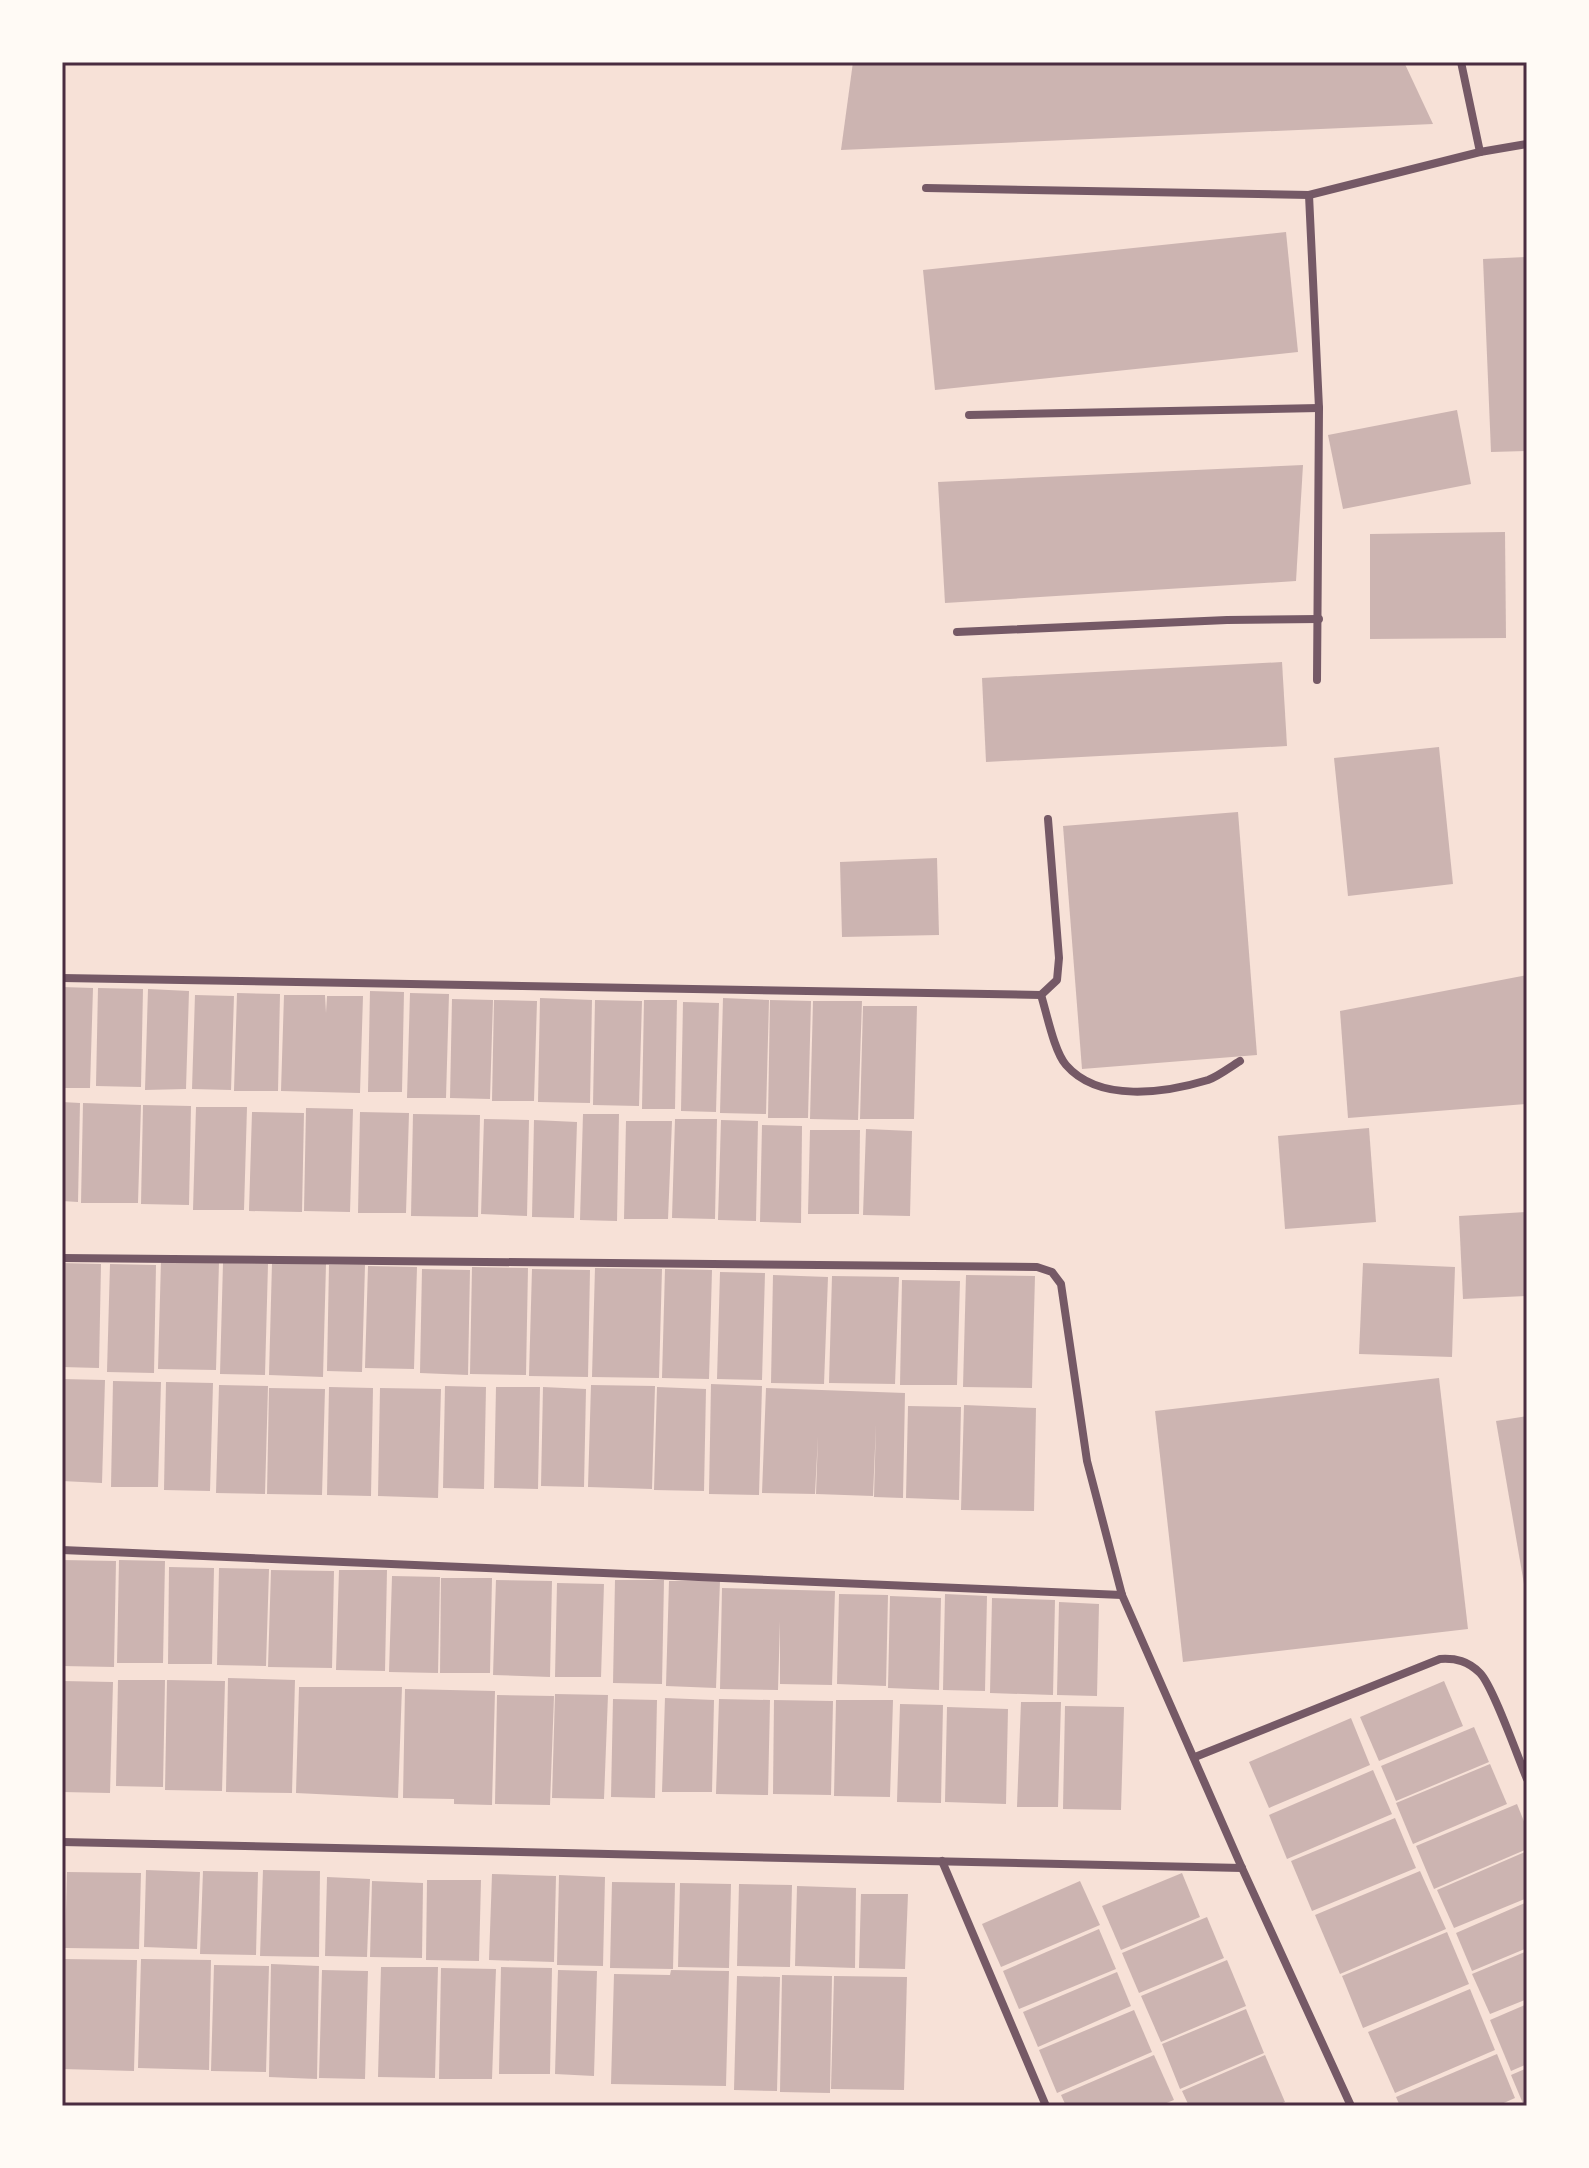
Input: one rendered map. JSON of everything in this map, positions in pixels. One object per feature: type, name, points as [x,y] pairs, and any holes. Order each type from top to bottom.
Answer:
[{"type":"street","points":[[1461,62],[1480,152]]},
{"type":"street","points":[[926,188],[1309,195],[1480,152],[1527,144]]},
{"type":"street","points":[[1309,195],[1319,408],[1317,680]]},
{"type":"street","points":[[969,415],[1319,408]]},
{"type":"street","points":[[957,632],[1319,619]]},
{"type":"street","points":[[62,978],[1041,995],[1057,980],[1059,958],[1048,819]]},
{"type":"street","points":[[1041,995],[1062,1059],[1077,1076],[1094,1086],[1151,1091],[1211,1079],[1240,1061]]},
{"type":"street","points":[[62,1258],[1021,1267],[1045,1269],[1058,1277],[1087,1461],[1122,1595],[1351,2106]]},
{"type":"street","points":[[62,1550],[1122,1595]]},
{"type":"street","points":[[1195,1757],[1440,1659],[1454,1658],[1468,1663],[1483,1676],[1527,1779]]},
{"type":"street","points":[[62,1842],[1242,1868]]},
{"type":"street","points":[[942,1861],[1046,2106]]},
{"type":"building","points":[[853,62],[1404,62],[1433,124],[841,150]]},
{"type":"building","points":[[1286,232],[1298,352],[935,390],[923,270]]},
{"type":"building","points":[[1527,257],[1527,451],[1491,452],[1483,259]]},
{"type":"building","points":[[1457,410],[1471,484],[1343,509],[1328,435]]},
{"type":"building","points":[[1303,465],[1296,581],[945,603],[938,482]]},
{"type":"building","points":[[1505,532],[1506,638],[1370,639],[1370,534]]},
{"type":"building","points":[[1282,662],[1287,746],[986,762],[982,678]]},
{"type":"building","points":[[1439,747],[1453,884],[1348,896],[1334,758]]},
{"type":"building","points":[[1238,812],[1257,1055],[1082,1069],[1063,826]]},
{"type":"building","points":[[937,858],[939,935],[842,937],[840,862]]},
{"type":"building","points":[[1527,975],[1527,1104],[1348,1118],[1340,1011]]},
{"type":"building","points":[[62,987],[93,988],[90,1088],[62,1088]]},
{"type":"building","points":[[98,988],[143,989],[141,1087],[96,1086]]},
{"type":"building","points":[[148,989],[189,991],[186,1089],[145,1090]]},
{"type":"building","points":[[370,991],[404,992],[402,1092],[368,1092]]},
{"type":"building","points":[[237,993],[280,994],[278,1091],[234,1091]]},
{"type":"building","points":[[410,993],[449,994],[446,1098],[407,1098]]},
{"type":"building","points":[[195,995],[234,996],[231,1090],[192,1089]]},
{"type":"building","points":[[284,995],[325,995],[326,1013],[327,996],[363,996],[360,1093],[281,1091]]},
{"type":"building","points":[[540,998],[592,1000],[590,1103],[538,1102]]},
{"type":"building","points":[[723,998],[769,1000],[766,1114],[720,1113]]},
{"type":"building","points":[[452,999],[493,1000],[490,1099],[450,1098]]},
{"type":"building","points":[[494,1000],[537,1001],[534,1101],[492,1101]]},
{"type":"building","points":[[595,1000],[642,1001],[639,1106],[593,1105]]},
{"type":"building","points":[[644,1000],[677,1000],[675,1109],[642,1109]]},
{"type":"building","points":[[770,1000],[811,1001],[808,1118],[768,1118]]},
{"type":"building","points":[[813,1001],[862,1001],[858,1120],[810,1119]]},
{"type":"building","points":[[683,1002],[719,1003],[716,1112],[681,1111]]},
{"type":"building","points":[[863,1006],[917,1006],[914,1119],[860,1119]]},
{"type":"building","points":[[62,1102],[80,1103],[78,1202],[62,1201]]},
{"type":"building","points":[[83,1103],[141,1105],[138,1203],[81,1203]]},
{"type":"building","points":[[143,1105],[191,1106],[189,1205],[141,1204]]},
{"type":"building","points":[[196,1107],[247,1107],[244,1210],[193,1210]]},
{"type":"building","points":[[306,1108],[353,1109],[350,1212],[304,1211]]},
{"type":"building","points":[[252,1112],[304,1113],[302,1212],[249,1211]]},
{"type":"building","points":[[360,1112],[409,1113],[406,1213],[358,1213]]},
{"type":"building","points":[[413,1114],[480,1115],[478,1217],[411,1216]]},
{"type":"building","points":[[583,1114],[619,1114],[617,1221],[580,1220]]},
{"type":"building","points":[[484,1119],[529,1120],[527,1216],[481,1214]]},
{"type":"building","points":[[675,1119],[717,1119],[715,1219],[672,1218]]},
{"type":"building","points":[[534,1120],[577,1122],[574,1218],[532,1217]]},
{"type":"building","points":[[721,1120],[758,1121],[756,1221],[718,1220]]},
{"type":"building","points":[[626,1121],[672,1121],[668,1219],[624,1219]]},
{"type":"building","points":[[762,1125],[802,1126],[801,1223],[760,1222]]},
{"type":"building","points":[[1369,1128],[1376,1222],[1285,1229],[1278,1136]]},
{"type":"building","points":[[866,1129],[912,1131],[910,1216],[863,1215]]},
{"type":"building","points":[[810,1130],[860,1130],[859,1214],[808,1214]]},
{"type":"building","points":[[1527,1212],[1527,1296],[1463,1299],[1459,1216]]},
{"type":"building","points":[[161,1261],[219,1262],[216,1370],[158,1369]]},
{"type":"building","points":[[62,1263],[101,1264],[99,1368],[62,1367]]},
{"type":"building","points":[[223,1263],[268,1264],[265,1375],[220,1374]]},
{"type":"building","points":[[272,1263],[326,1264],[323,1377],[269,1375]]},
{"type":"building","points":[[1363,1263],[1455,1267],[1452,1357],[1359,1354]]},
{"type":"building","points":[[110,1264],[156,1265],[154,1373],[107,1372]]},
{"type":"building","points":[[329,1265],[365,1265],[362,1372],[327,1371]]},
{"type":"building","points":[[368,1266],[417,1267],[414,1369],[365,1368]]},
{"type":"building","points":[[472,1267],[528,1268],[526,1375],[470,1374]]},
{"type":"building","points":[[595,1268],[662,1269],[659,1378],[592,1377]]},
{"type":"building","points":[[422,1269],[470,1270],[468,1375],[420,1373]]},
{"type":"building","points":[[532,1269],[590,1270],[588,1377],[529,1376]]},
{"type":"building","points":[[665,1269],[712,1270],[709,1379],[662,1378]]},
{"type":"building","points":[[720,1272],[765,1273],[762,1380],[717,1379]]},
{"type":"building","points":[[773,1275],[828,1277],[824,1384],[771,1383]]},
{"type":"building","points":[[966,1275],[1035,1276],[1032,1388],[963,1387]]},
{"type":"building","points":[[832,1276],[899,1277],[895,1384],[829,1383]]},
{"type":"building","points":[[902,1280],[960,1281],[957,1385],[900,1385]]},
{"type":"building","points":[[1439,1378],[1468,1629],[1183,1662],[1155,1411]]},
{"type":"building","points":[[62,1379],[105,1380],[102,1483],[62,1481]]},
{"type":"building","points":[[113,1381],[161,1382],[158,1487],[111,1487]]},
{"type":"building","points":[[166,1382],[213,1383],[210,1491],[164,1490]]},
{"type":"building","points":[[711,1384],[762,1386],[759,1495],[709,1494]]},
{"type":"building","points":[[219,1385],[268,1386],[265,1494],[216,1493]]},
{"type":"building","points":[[591,1385],[655,1386],[652,1489],[588,1487]]},
{"type":"building","points":[[445,1386],[486,1387],[484,1489],[443,1488]]},
{"type":"building","points":[[329,1387],[373,1388],[371,1496],[327,1495]]},
{"type":"building","points":[[496,1387],[540,1387],[538,1489],[494,1488]]},
{"type":"building","points":[[543,1387],[586,1389],[584,1487],[541,1486]]},
{"type":"building","points":[[657,1387],[706,1389],[704,1491],[654,1490]]},
{"type":"building","points":[[269,1388],[325,1389],[322,1495],[267,1494]]},
{"type":"building","points":[[380,1388],[441,1389],[438,1498],[378,1496]]},
{"type":"building","points":[[766,1388],[905,1393],[903,1498],[874,1497],[876,1424],[873,1496],[816,1494],[818,1436],[815,1494],[762,1493]]},
{"type":"building","points":[[964,1405],[1036,1408],[1034,1511],[961,1510]]},
{"type":"building","points":[[908,1406],[961,1407],[959,1500],[906,1498]]},
{"type":"building","points":[[1527,1416],[1527,1590],[1525,1590],[1496,1421]]},
{"type":"building","points":[[62,1560],[116,1561],[114,1667],[62,1666]]},
{"type":"building","points":[[119,1560],[165,1561],[163,1663],[117,1663]]},
{"type":"building","points":[[169,1567],[214,1568],[212,1664],[168,1664]]},
{"type":"building","points":[[219,1568],[269,1569],[266,1666],[217,1665]]},
{"type":"building","points":[[271,1570],[334,1571],[332,1668],[268,1667]]},
{"type":"building","points":[[339,1570],[387,1570],[385,1671],[336,1670]]},
{"type":"building","points":[[392,1576],[440,1577],[438,1673],[389,1672]]},
{"type":"building","points":[[441,1578],[492,1578],[490,1673],[440,1673]]},
{"type":"building","points":[[496,1580],[552,1581],[550,1677],[493,1675]]},
{"type":"building","points":[[615,1580],[664,1580],[662,1684],[613,1683]]},
{"type":"building","points":[[669,1581],[720,1581],[716,1688],[666,1686]]},
{"type":"building","points":[[557,1583],[604,1584],[601,1677],[555,1677]]},
{"type":"building","points":[[722,1588],[835,1591],[832,1685],[780,1684],[780,1621],[778,1690],[720,1689]]},
{"type":"building","points":[[839,1594],[888,1595],[886,1686],[837,1684]]},
{"type":"building","points":[[945,1594],[987,1596],[985,1691],[943,1690]]},
{"type":"building","points":[[890,1596],[941,1598],[939,1690],[888,1688]]},
{"type":"building","points":[[992,1598],[1055,1600],[1053,1695],[990,1693]]},
{"type":"building","points":[[1059,1602],[1099,1604],[1097,1696],[1057,1695]]},
{"type":"building","points":[[228,1678],[295,1680],[292,1793],[226,1792]]},
{"type":"building","points":[[118,1680],[165,1680],[163,1787],[116,1786]]},
{"type":"building","points":[[167,1680],[225,1681],[222,1791],[165,1790]]},
{"type":"building","points":[[62,1681],[113,1682],[110,1793],[62,1792]]},
{"type":"building","points":[[1444,1681],[1463,1726],[1379,1761],[1360,1717]]},
{"type":"building","points":[[299,1687],[402,1687],[398,1798],[296,1793]]},
{"type":"building","points":[[405,1689],[495,1691],[492,1805],[454,1804],[454,1799],[403,1798]]},
{"type":"building","points":[[555,1694],[608,1695],[604,1799],[552,1798]]},
{"type":"building","points":[[497,1695],[554,1696],[550,1805],[495,1804]]},
{"type":"building","points":[[665,1698],[714,1700],[712,1792],[662,1792]]},
{"type":"building","points":[[613,1699],[657,1700],[655,1798],[611,1797]]},
{"type":"building","points":[[719,1699],[770,1700],[768,1795],[716,1794]]},
{"type":"building","points":[[774,1700],[833,1701],[831,1795],[773,1794]]},
{"type":"building","points":[[836,1700],[893,1700],[890,1797],[834,1796]]},
{"type":"building","points":[[1021,1702],[1061,1702],[1058,1807],[1017,1807]]},
{"type":"building","points":[[900,1704],[943,1705],[941,1803],[897,1802]]},
{"type":"building","points":[[1065,1706],[1124,1707],[1121,1810],[1063,1809]]},
{"type":"building","points":[[947,1707],[1008,1709],[1006,1804],[945,1802]]},
{"type":"building","points":[[1351,1718],[1370,1765],[1269,1808],[1249,1762]]},
{"type":"building","points":[[1474,1727],[1489,1762],[1396,1801],[1381,1766]]},
{"type":"building","points":[[1490,1764],[1507,1804],[1413,1844],[1396,1803]]},
{"type":"building","points":[[1373,1770],[1392,1814],[1287,1859],[1269,1815]]},
{"type":"building","points":[[1517,1804],[1527,1829],[1527,1849],[1434,1889],[1416,1846]]},
{"type":"building","points":[[1395,1818],[1416,1868],[1312,1911],[1291,1861]]},
{"type":"building","points":[[1527,1851],[1527,1898],[1454,1928],[1437,1890]]},
{"type":"building","points":[[146,1870],[200,1872],[197,1949],[144,1947]]},
{"type":"building","points":[[263,1870],[320,1871],[319,1957],[260,1956]]},
{"type":"building","points":[[203,1871],[258,1872],[256,1955],[200,1954]]},
{"type":"building","points":[[1420,1871],[1446,1929],[1340,1974],[1315,1915]]},
{"type":"building","points":[[67,1872],[141,1873],[139,1949],[65,1948]]},
{"type":"building","points":[[1182,1873],[1200,1917],[1121,1950],[1102,1906]]},
{"type":"building","points":[[492,1874],[556,1876],[554,1962],[489,1960]]},
{"type":"building","points":[[559,1875],[605,1877],[603,1966],[557,1965]]},
{"type":"building","points":[[327,1877],[370,1879],[367,1957],[325,1956]]},
{"type":"building","points":[[427,1880],[481,1880],[479,1961],[426,1960]]},
{"type":"building","points":[[372,1881],[423,1883],[422,1958],[370,1957]]},
{"type":"building","points":[[1080,1881],[1100,1925],[1001,1967],[982,1924]]},
{"type":"building","points":[[612,1882],[675,1883],[673,1969],[610,1968]]},
{"type":"building","points":[[680,1883],[731,1884],[729,1968],[678,1967]]},
{"type":"building","points":[[739,1884],[792,1885],[790,1967],[737,1966]]},
{"type":"building","points":[[797,1886],[856,1888],[855,1968],[795,1966]]},
{"type":"building","points":[[861,1894],[908,1894],[905,1969],[859,1968]]},
{"type":"building","points":[[1527,1902],[1527,1948],[1472,1971],[1456,1933]]},
{"type":"building","points":[[1207,1917],[1224,1958],[1139,1993],[1122,1953]]},
{"type":"building","points":[[1099,1929],[1116,1969],[1019,2009],[1003,1971]]},
{"type":"building","points":[[1447,1932],[1469,1984],[1363,2028],[1342,1976]]},
{"type":"building","points":[[1527,1951],[1527,1999],[1490,2014],[1472,1974]]},
{"type":"building","points":[[62,1959],[137,1960],[134,2071],[62,2069]]},
{"type":"building","points":[[141,1959],[211,1960],[209,2070],[138,2068]]},
{"type":"building","points":[[1227,1960],[1246,2006],[1161,2042],[1141,1996]]},
{"type":"building","points":[[271,1964],[319,1966],[317,2079],[269,2077]]},
{"type":"building","points":[[214,1965],[269,1966],[266,2072],[211,2071]]},
{"type":"building","points":[[381,1967],[438,1967],[435,2078],[378,2077]]},
{"type":"building","points":[[501,1967],[552,1968],[550,2074],[499,2074]]},
{"type":"building","points":[[441,1968],[496,1969],[492,2079],[439,2079]]},
{"type":"building","points":[[322,1970],[368,1971],[365,2079],[319,2078]]},
{"type":"building","points":[[558,1970],[597,1971],[594,2076],[555,2074]]},
{"type":"building","points":[[671,1970],[729,1971],[726,2086],[611,2084],[614,1974],[670,1975]]},
{"type":"building","points":[[1117,1972],[1131,2006],[1038,2047],[1023,2012]]},
{"type":"building","points":[[782,1975],[832,1976],[830,2093],[780,2092]]},
{"type":"building","points":[[737,1976],[780,1977],[777,2091],[734,2090]]},
{"type":"building","points":[[834,1976],[907,1977],[904,2090],[831,2089]]},
{"type":"building","points":[[1470,1989],[1495,2050],[1395,2093],[1368,2032]]},
{"type":"building","points":[[1527,2004],[1527,2064],[1511,2071],[1490,2020]]},
{"type":"building","points":[[1246,2009],[1264,2053],[1180,2089],[1162,2044]]},
{"type":"building","points":[[1134,2010],[1152,2052],[1057,2093],[1039,2050]]},
{"type":"building","points":[[1497,2054],[1515,2098],[1497,2106],[1400,2106],[1396,2097]]},
{"type":"building","points":[[1154,2055],[1174,2100],[1159,2106],[1066,2106],[1061,2095]]},
{"type":"building","points":[[1265,2055],[1285,2102],[1275,2106],[1189,2106],[1182,2091]]},
{"type":"building","points":[[1527,2068],[1527,2106],[1524,2106],[1511,2075]]}]
